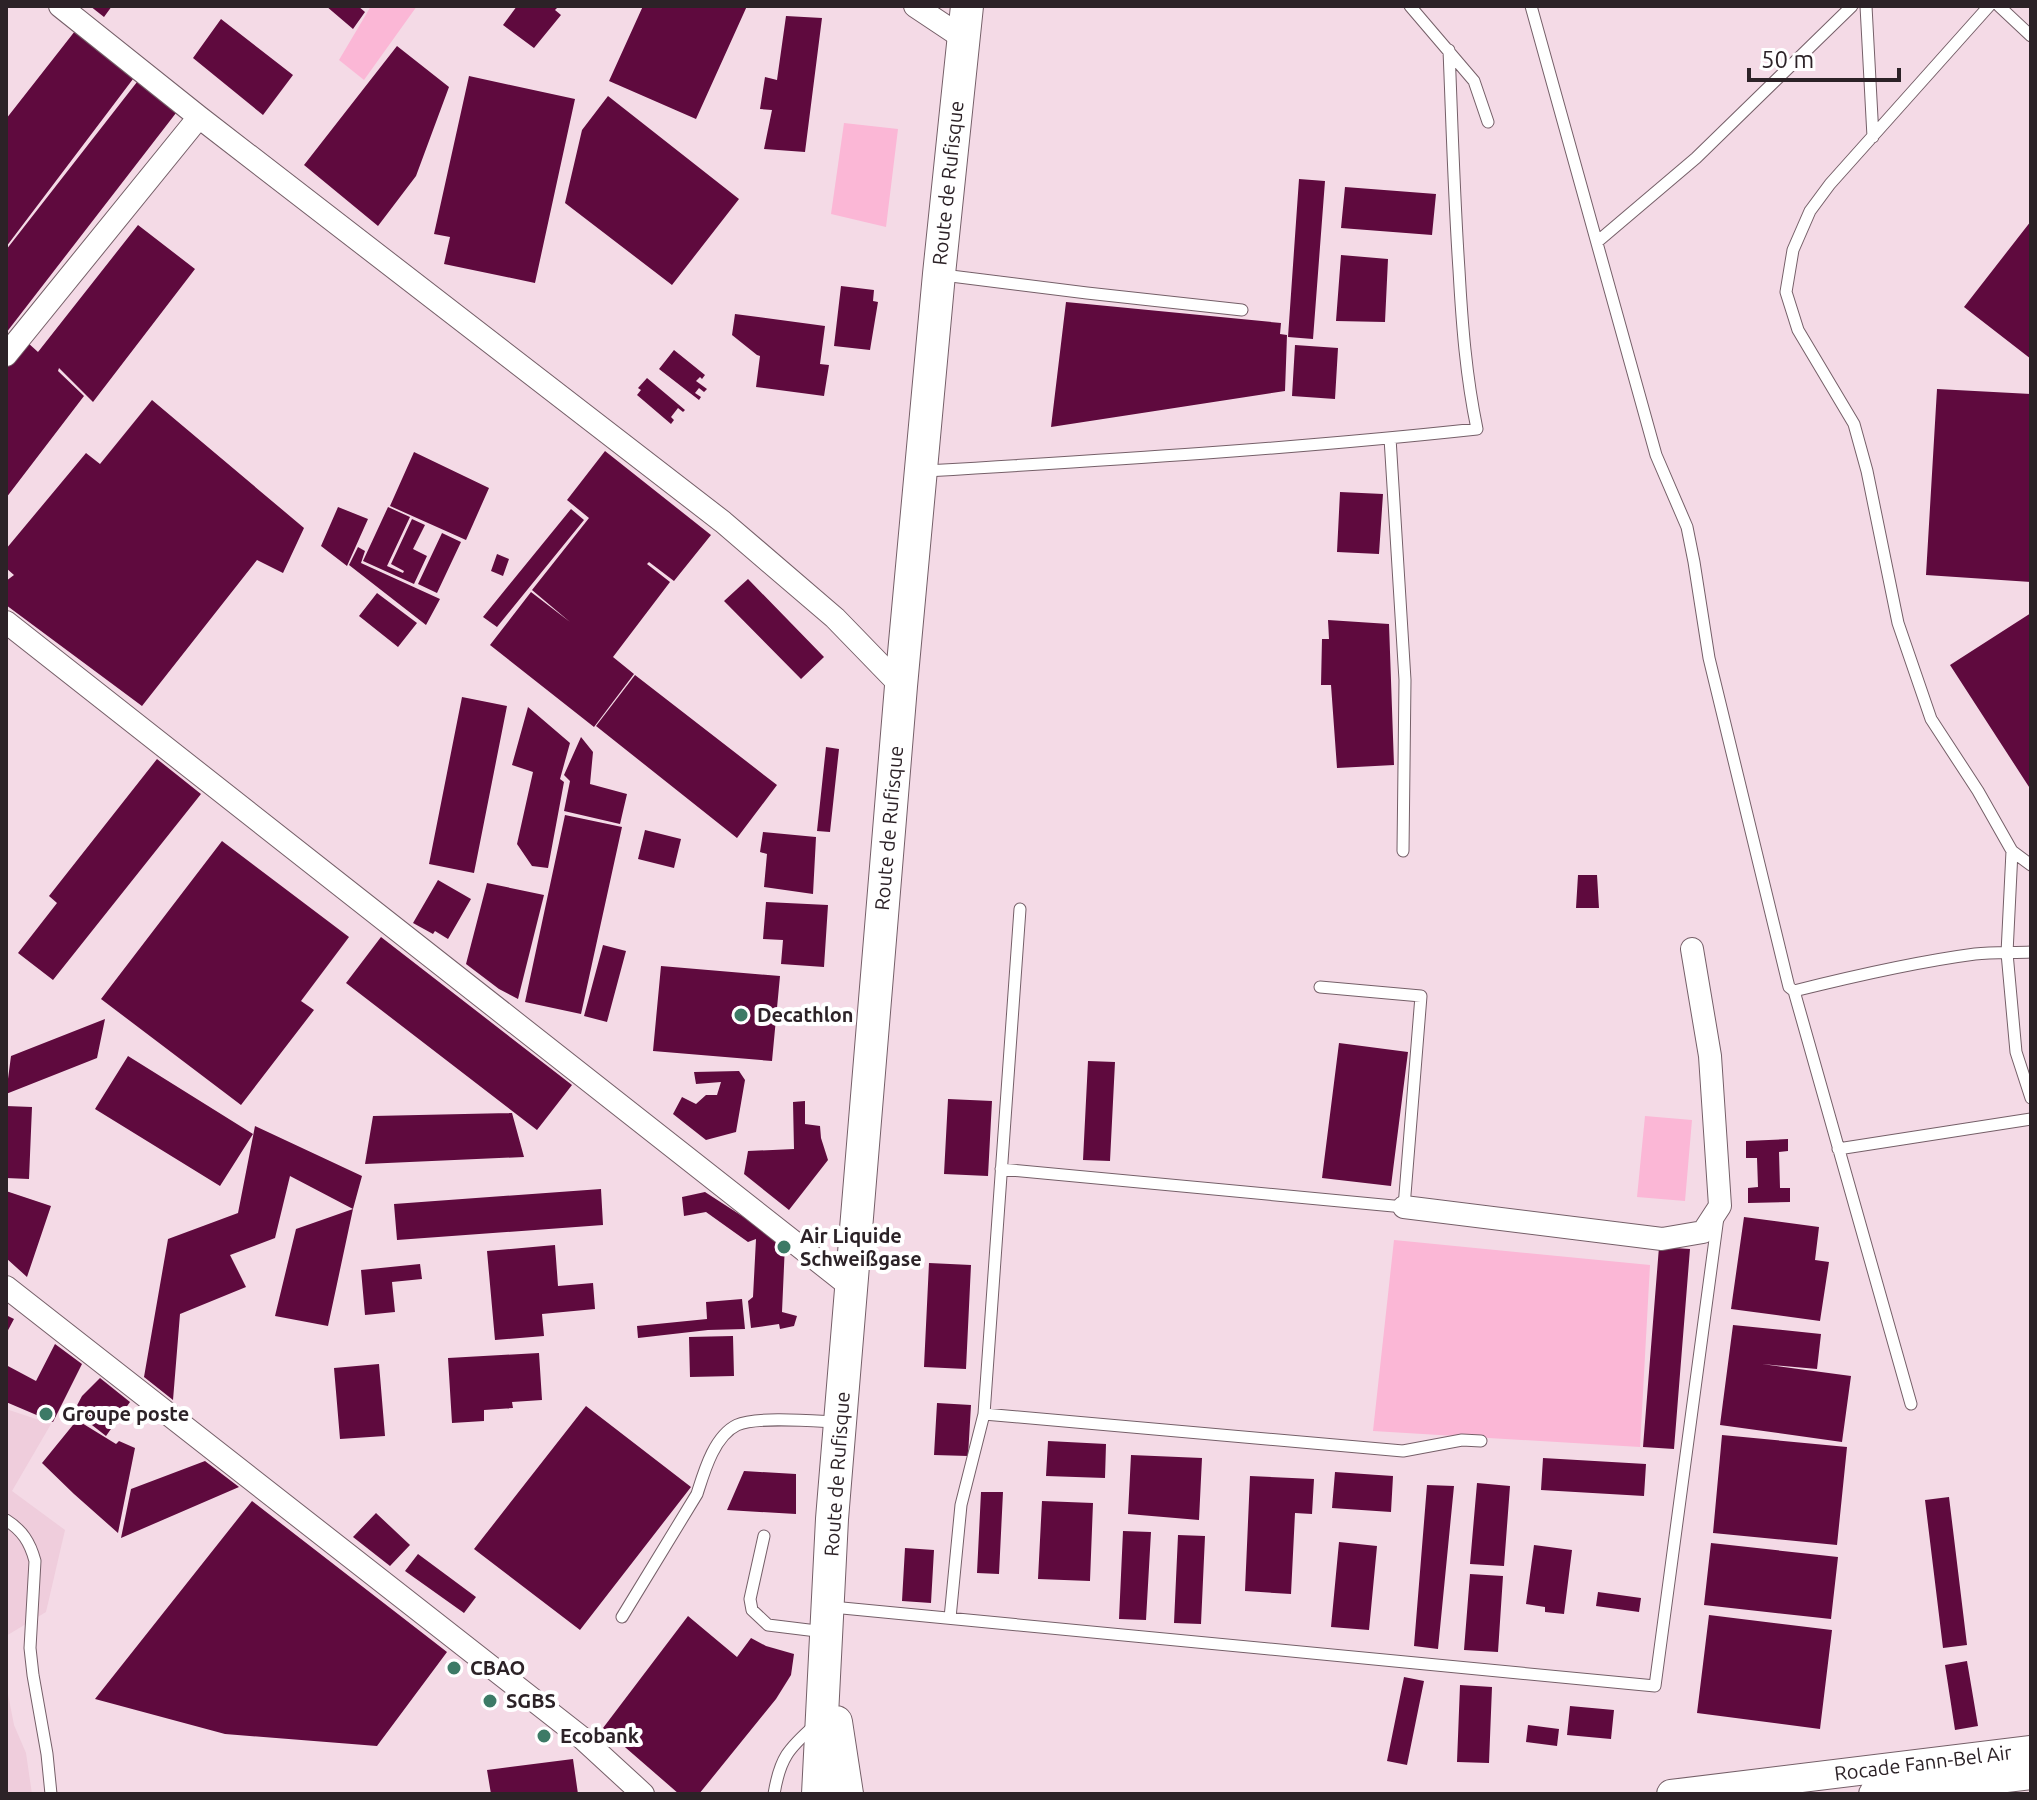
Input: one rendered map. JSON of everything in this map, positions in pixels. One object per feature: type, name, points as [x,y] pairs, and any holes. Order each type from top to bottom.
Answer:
[{"type":"main road","name":"Route de Rufisque","points":[[818,1794],[840,1422],[901,686],[967,6]]},
{"type":"main road","name":"Route de Rufisque","points":[[827,1630],[847,1794]]},
{"type":"street","points":[[60,6],[723,522],[835,618],[901,686]]},
{"type":"street","points":[[915,6],[963,38]]},
{"type":"street","points":[[6,355],[199,117]]},
{"type":"street","points":[[6,622],[851,1287]]},
{"type":"street","points":[[1404,1207],[1662,1239],[1703,1232],[1720,1206],[1710,1056],[1692,949]]},
{"type":"street","points":[[6,1287],[582,1738],[643,1794]]},
{"type":"street","name":"Rocade Fann-Bel Air","points":[[1671,1794],[2031,1750]]},
{"type":"street","name":"Rocade Fann-Bel Air","points":[[1873,1794],[2031,1775]]},
{"type":"lane","points":[[1410,6],[1474,81],[1488,122]]},
{"type":"lane","points":[[1531,6],[1656,455],[1687,527],[1709,658],[1789,987],[1794,991],[1911,1404]]},
{"type":"lane","points":[[1597,242],[1696,158],[1852,6]]},
{"type":"lane","points":[[1866,6],[1873,137]]},
{"type":"lane","points":[[1989,6],[1830,184],[1810,211],[1793,250],[1786,292],[1798,330],[1854,424],[1867,471],[1898,623],[1931,719],[1978,791],[2012,851],[2031,865]]},
{"type":"lane","points":[[1999,6],[2031,36]]},
{"type":"lane","points":[[921,472],[1153,457],[1477,429],[1468,387],[1463,336],[1449,50]]},
{"type":"lane","points":[[939,274],[1242,310]]},
{"type":"lane","points":[[1390,438],[1405,680],[1403,851]]},
{"type":"lane","points":[[2012,851],[2007,953],[2016,1052],[2031,1098]]},
{"type":"lane","points":[[950,1618],[961,1505],[984,1414],[1020,909]]},
{"type":"lane","points":[[1794,991],[1876,970],[1978,954],[2031,952]]},
{"type":"lane","points":[[1001,1169],[1404,1207],[1421,996],[1320,987]]},
{"type":"lane","points":[[1838,1149],[2031,1119]]},
{"type":"lane","points":[[764,1536],[750,1599],[752,1610],[768,1625],[827,1630],[950,1618],[1655,1686],[1720,1206]]},
{"type":"lane","points":[[984,1414],[1403,1451],[1453,1441],[1481,1441]]},
{"type":"lane","points":[[622,1617],[697,1494],[703,1473],[728,1431],[739,1423],[790,1420],[840,1422]]},
{"type":"lane","points":[[6,1520],[25,1536],[35,1561],[30,1648],[51,1794]]},
{"type":"lane","points":[[774,1794],[777,1771],[790,1748],[822,1719]]},
{"type":"shaded area","points":[[371,6],[417,6],[364,80],[339,60]]},
{"type":"shaded area","points":[[844,123],[898,129],[886,227],[831,214]]},
{"type":"shaded area","points":[[1645,1116],[1692,1120],[1685,1201],[1637,1197]]},
{"type":"shaded area","points":[[1394,1240],[1650,1265],[1640,1447],[1373,1431]]},
{"type":"shaded area","points":[[6,1409],[51,1424],[12,1491],[65,1530],[46,1612],[6,1636]]},
{"type":"shaded area","points":[[6,1684],[14,1725],[26,1753],[32,1794],[6,1794]]},
{"type":"building","points":[[90,6],[112,6],[104,17]]},
{"type":"building","points":[[326,6],[358,6],[365,12],[353,29]]},
{"type":"building","points":[[517,6],[559,6],[555,10],[561,15],[534,48],[503,25]]},
{"type":"building","points":[[643,6],[747,6],[696,119],[609,81]]},
{"type":"building","points":[[786,16],[822,18],[805,152],[764,149],[772,110],[760,109],[765,77],[777,80]]},
{"type":"building","points":[[221,19],[293,75],[263,115],[193,58]]},
{"type":"building","points":[[75,31],[133,79],[6,247],[6,119]]},
{"type":"building","points":[[397,46],[449,87],[416,176],[378,226],[304,165]]},
{"type":"building","points":[[469,76],[575,99],[535,283],[444,264],[450,237],[434,234]]},
{"type":"building","points":[[137,82],[176,113],[6,333],[6,250]]},
{"type":"building","points":[[608,96],[739,199],[672,285],[565,203],[582,130]]},
{"type":"building","points":[[1299,179],[1325,181],[1313,339],[1288,337]]},
{"type":"building","points":[[1345,187],[1436,194],[1432,235],[1341,228]]},
{"type":"building","points":[[2031,221],[2031,359],[1964,307]]},
{"type":"building","points":[[138,225],[195,269],[93,402],[59,368],[58,371],[84,396],[6,498],[6,369],[27,342],[38,352]]},
{"type":"building","points":[[1341,255],[1388,259],[1385,322],[1336,321]]},
{"type":"building","points":[[841,286],[874,290],[873,301],[878,302],[870,350],[834,346]]},
{"type":"building","points":[[1066,302],[1281,323],[1280,334],[1287,335],[1285,391],[1051,427]]},
{"type":"building","points":[[735,314],[825,326],[820,364],[829,365],[824,396],[756,387],[760,356],[732,335]]},
{"type":"building","points":[[1295,345],[1338,348],[1335,399],[1292,396]]},
{"type":"building","points":[[674,350],[705,375],[696,381],[707,389],[704,392],[699,388],[695,393],[701,397],[699,400],[659,369]]},
{"type":"building","points":[[647,378],[685,410],[683,412],[678,408],[671,417],[674,420],[671,424],[637,395],[641,390],[638,388]]},
{"type":"building","points":[[1937,389],[2031,394],[2031,582],[1926,575]]},
{"type":"building","points":[[152,400],[304,528],[283,573],[257,560],[142,706],[6,605],[6,581],[14,575],[6,568],[6,549],[86,453],[100,464]]},
{"type":"building","points":[[605,451],[711,535],[674,581],[649,562],[647,564],[670,582],[613,657],[634,674],[594,727],[490,645],[531,592],[570,622],[532,590],[589,518],[567,500]]},
{"type":"building","points":[[414,452],[489,488],[466,540],[390,506]]},
{"type":"building","points":[[1340,492],[1383,494],[1379,554],[1337,552]]},
{"type":"building","points":[[338,507],[368,519],[347,566],[321,546]]},
{"type":"building","points":[[388,507],[410,517],[387,566],[403,573],[391,564],[412,519],[425,525],[413,549],[427,556],[414,584],[363,561]]},
{"type":"building","points":[[571,509],[584,520],[497,627],[483,617]]},
{"type":"building","points":[[442,533],[461,542],[437,593],[418,584]]},
{"type":"building","points":[[358,547],[365,551],[361,563],[440,599],[426,625],[349,565]]},
{"type":"building","points":[[497,554],[509,559],[503,576],[491,571]]},
{"type":"building","points":[[748,579],[824,657],[801,679],[724,601]]},
{"type":"building","points":[[377,593],[417,623],[398,647],[359,616]]},
{"type":"building","points":[[2031,613],[2031,790],[1950,665]]},
{"type":"building","points":[[1328,620],[1389,624],[1394,765],[1337,768],[1331,685],[1321,685],[1322,639],[1329,639]]},
{"type":"building","points":[[635,675],[777,785],[737,838],[596,726]]},
{"type":"building","points":[[462,697],[507,706],[474,873],[429,864]]},
{"type":"building","points":[[528,707],[570,743],[560,779],[564,782],[548,868],[532,866],[517,844],[533,772],[512,765]]},
{"type":"building","points":[[581,737],[593,752],[590,784],[627,794],[620,824],[564,811],[570,781],[564,775]]},
{"type":"building","points":[[826,747],[839,749],[830,832],[817,831]]},
{"type":"building","points":[[157,759],[201,794],[53,980],[18,953],[57,903],[49,896]]},
{"type":"building","points":[[565,815],[622,827],[581,1014],[525,1002]]},
{"type":"building","points":[[645,830],[681,839],[674,868],[638,859]]},
{"type":"building","points":[[763,832],[816,837],[813,894],[764,887],[767,854],[760,852]]},
{"type":"building","points":[[222,841],[349,937],[301,1001],[314,1010],[241,1105],[101,999]]},
{"type":"building","points":[[1578,875],[1597,875],[1599,908],[1576,908]]},
{"type":"building","points":[[438,880],[471,899],[448,939],[413,923]]},
{"type":"building","points":[[487,883],[544,895],[518,999],[466,964]]},
{"type":"building","points":[[766,902],[828,905],[824,967],[781,964],[783,940],[763,939]]},
{"type":"building","points":[[381,937],[572,1085],[537,1130],[346,983]]},
{"type":"building","points":[[603,945],[626,951],[607,1022],[584,1016]]},
{"type":"building","points":[[661,966],[780,976],[772,1061],[653,1051]]},
{"type":"building","points":[[105,1019],[97,1058],[6,1094],[11,1056]]},
{"type":"building","points":[[1339,1043],[1408,1052],[1391,1186],[1322,1178]]},
{"type":"building","points":[[128,1056],[253,1134],[220,1186],[95,1109]]},
{"type":"building","points":[[1088,1061],[1115,1062],[1110,1161],[1083,1160]]},
{"type":"building","points":[[739,1071],[745,1080],[736,1132],[706,1140],[673,1114],[682,1097],[696,1104],[706,1095],[717,1095],[721,1082],[696,1084],[694,1072]]},
{"type":"building","points":[[948,1099],[992,1101],[988,1176],[944,1174]]},
{"type":"building","points":[[805,1101],[805,1124],[820,1126],[828,1160],[789,1210],[744,1174],[748,1151],[794,1149],[793,1102]]},
{"type":"building","points":[[6,1106],[32,1107],[29,1179],[6,1178]]},
{"type":"building","points":[[512,1113],[524,1157],[365,1164],[373,1116]]},
{"type":"building","points":[[255,1126],[362,1176],[353,1209],[290,1176],[275,1238],[230,1255],[246,1287],[180,1314],[173,1400],[144,1377],[168,1239],[238,1213]]},
{"type":"building","points":[[1788,1139],[1788,1151],[1779,1152],[1780,1188],[1790,1188],[1790,1202],[1748,1203],[1748,1188],[1758,1187],[1757,1158],[1746,1158],[1746,1141]]},
{"type":"building","points":[[601,1189],[603,1225],[397,1240],[394,1204]]},
{"type":"building","points":[[6,1191],[51,1206],[27,1277],[6,1258]]},
{"type":"building","points":[[705,1192],[785,1244],[782,1312],[797,1316],[794,1326],[780,1329],[779,1324],[751,1328],[748,1301],[753,1297],[756,1239],[748,1242],[706,1212],[684,1216],[682,1197]]},
{"type":"building","points":[[353,1209],[328,1326],[275,1316],[296,1229]]},
{"type":"building","points":[[1744,1217],[1819,1227],[1815,1260],[1829,1262],[1820,1321],[1731,1309]]},
{"type":"building","points":[[555,1245],[558,1286],[593,1283],[595,1309],[542,1314],[544,1336],[495,1340],[487,1251]]},
{"type":"building","points":[[1659,1247],[1690,1249],[1674,1449],[1643,1447]]},
{"type":"building","points":[[929,1263],[971,1265],[966,1369],[924,1367]]},
{"type":"building","points":[[420,1264],[422,1279],[392,1282],[395,1312],[365,1315],[361,1270]]},
{"type":"building","points":[[742,1299],[745,1329],[638,1338],[637,1326],[707,1319],[706,1302]]},
{"type":"building","points":[[6,1315],[14,1319],[6,1334]]},
{"type":"building","points":[[1733,1325],[1821,1334],[1817,1369],[1762,1364],[1851,1376],[1842,1442],[1720,1425]]},
{"type":"building","points":[[733,1336],[734,1376],[690,1377],[689,1337]]},
{"type":"building","points":[[55,1344],[82,1364],[53,1422],[6,1402],[6,1365],[36,1381]]},
{"type":"building","points":[[539,1353],[542,1400],[512,1402],[513,1408],[484,1410],[484,1421],[452,1423],[448,1358]]},
{"type":"building","points":[[379,1364],[385,1436],[340,1439],[334,1368]]},
{"type":"building","points":[[100,1378],[130,1402],[106,1436],[74,1411],[82,1396]]},
{"type":"building","points":[[937,1403],[971,1405],[968,1456],[934,1455]]},
{"type":"building","points":[[586,1406],[691,1487],[580,1630],[474,1549]]},
{"type":"building","points":[[77,1420],[116,1444],[119,1441],[135,1448],[118,1533],[42,1463]]},
{"type":"building","points":[[1722,1435],[1847,1447],[1837,1545],[1713,1533]]},
{"type":"building","points":[[1048,1441],[1106,1444],[1105,1478],[1046,1476]]},
{"type":"building","points":[[1131,1455],[1202,1458],[1199,1520],[1128,1514]]},
{"type":"building","points":[[1543,1458],[1646,1464],[1644,1496],[1541,1490]]},
{"type":"building","points":[[205,1461],[239,1487],[121,1538],[131,1489]]},
{"type":"building","points":[[744,1471],[796,1474],[796,1514],[727,1510]]},
{"type":"building","points":[[1335,1472],[1393,1476],[1391,1512],[1332,1508]]},
{"type":"building","points":[[1250,1476],[1314,1479],[1312,1514],[1295,1513],[1291,1594],[1245,1591]]},
{"type":"building","points":[[1477,1483],[1510,1486],[1504,1566],[1470,1564]]},
{"type":"building","points":[[1427,1485],[1454,1486],[1438,1649],[1414,1646]]},
{"type":"building","points":[[981,1492],[1003,1492],[999,1574],[977,1573]]},
{"type":"building","points":[[1949,1497],[1967,1645],[1943,1648],[1925,1500]]},
{"type":"building","points":[[252,1501],[447,1652],[377,1746],[225,1734],[95,1699]]},
{"type":"building","points":[[1042,1501],[1093,1503],[1090,1581],[1038,1579]]},
{"type":"building","points":[[376,1513],[410,1545],[390,1566],[353,1537]]},
{"type":"building","points":[[1123,1531],[1151,1532],[1146,1620],[1119,1619]]},
{"type":"building","points":[[1178,1535],[1205,1536],[1201,1624],[1174,1623]]},
{"type":"building","points":[[1339,1542],[1377,1546],[1369,1630],[1331,1627]]},
{"type":"building","points":[[1711,1543],[1838,1557],[1831,1619],[1704,1605]]},
{"type":"building","points":[[1534,1545],[1572,1550],[1564,1614],[1545,1612],[1545,1607],[1526,1604]]},
{"type":"building","points":[[905,1548],[934,1550],[931,1603],[902,1601]]},
{"type":"building","points":[[418,1554],[476,1597],[464,1613],[405,1571]]},
{"type":"building","points":[[1470,1574],[1503,1576],[1498,1652],[1464,1650]]},
{"type":"building","points":[[1598,1592],[1641,1598],[1639,1612],[1596,1606]]},
{"type":"building","points":[[1709,1615],[1832,1630],[1820,1729],[1697,1713]]},
{"type":"building","points":[[688,1616],[737,1657],[751,1638],[794,1654],[791,1675],[776,1699],[699,1794],[679,1794],[603,1728]]},
{"type":"building","points":[[1967,1661],[1978,1726],[1955,1730],[1945,1665]]},
{"type":"building","points":[[1404,1677],[1424,1681],[1407,1765],[1387,1761]]},
{"type":"building","points":[[1460,1685],[1492,1687],[1489,1763],[1457,1762]]},
{"type":"building","points":[[1570,1706],[1614,1710],[1611,1739],[1567,1735]]},
{"type":"building","points":[[1528,1725],[1559,1729],[1557,1746],[1526,1742]]},
{"type":"building","points":[[573,1759],[578,1794],[491,1794],[487,1770]]},
{"type":"place","name":"Decathlon","points":[[741,1015]]},
{"type":"place","name":"Air Liquide Schweißgase","points":[[784,1247]]},
{"type":"place","name":"Groupe poste","points":[[46,1414]]},
{"type":"place","name":"CBAO","points":[[454,1668]]},
{"type":"place","name":"SGBS","points":[[490,1701]]},
{"type":"place","name":"Ecobank","points":[[544,1736]]}]
